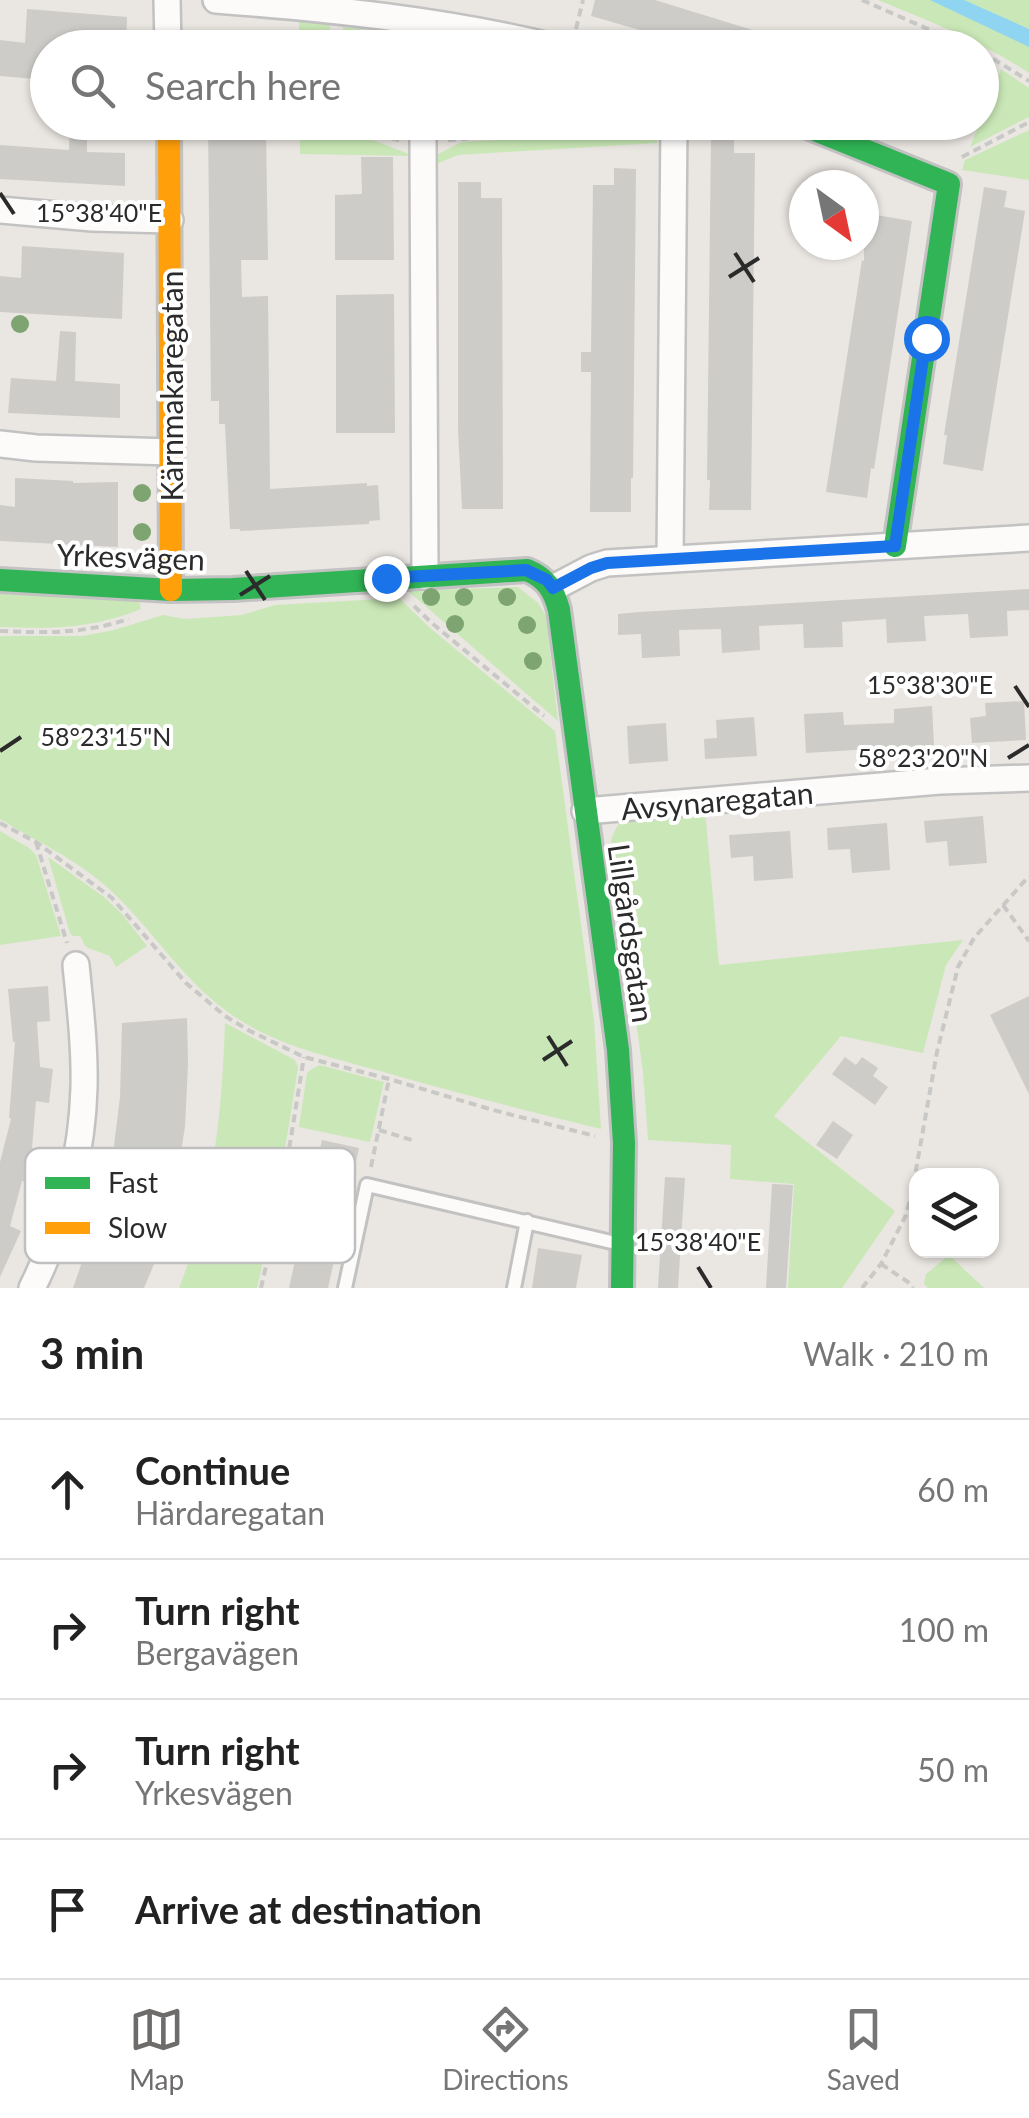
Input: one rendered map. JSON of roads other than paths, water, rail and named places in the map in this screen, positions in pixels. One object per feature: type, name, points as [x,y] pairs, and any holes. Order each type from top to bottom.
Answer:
[{"type":"street","points":[[167,0],[168,30]]},
{"type":"street","points":[[216,0],[338,9],[476,30]]},
{"type":"street","name":"Kärnmakaregatan","points":[[168,140],[171,590]]},
{"type":"street","points":[[670,559],[674,140]]},
{"type":"street","points":[[840,140],[949,184],[895,546]]},
{"type":"street","points":[[422,142],[425,576]]},
{"type":"street","points":[[0,210],[170,220]]},
{"type":"street","points":[[0,444],[172,452]]},
{"type":"street","points":[[553,588],[607,563],[1029,538]]},
{"type":"street","name":"Yrkesvägen","points":[[0,580],[171,590],[233,589],[526,570],[547,580],[553,588]]},
{"type":"street","name":"Lillgårdsgatan","points":[[553,588],[618,1050],[624,1143],[622,1288]]},
{"type":"street","name":"Avsynaregatan","points":[[586,811],[940,781],[1029,778]]},
{"type":"street","points":[[76,965],[84,1046],[84,1090],[77,1148]]},
{"type":"street","points":[[32,1288],[42,1263]]},
{"type":"lane","points":[[355,1241],[367,1184],[623,1244]]},
{"type":"lane","points":[[514,1288],[527,1221]]},
{"type":"lane","points":[[345,1288],[350,1263]]},
{"type":"water","points":[[930,0],[964,0],[1029,29],[1029,47]]}]
